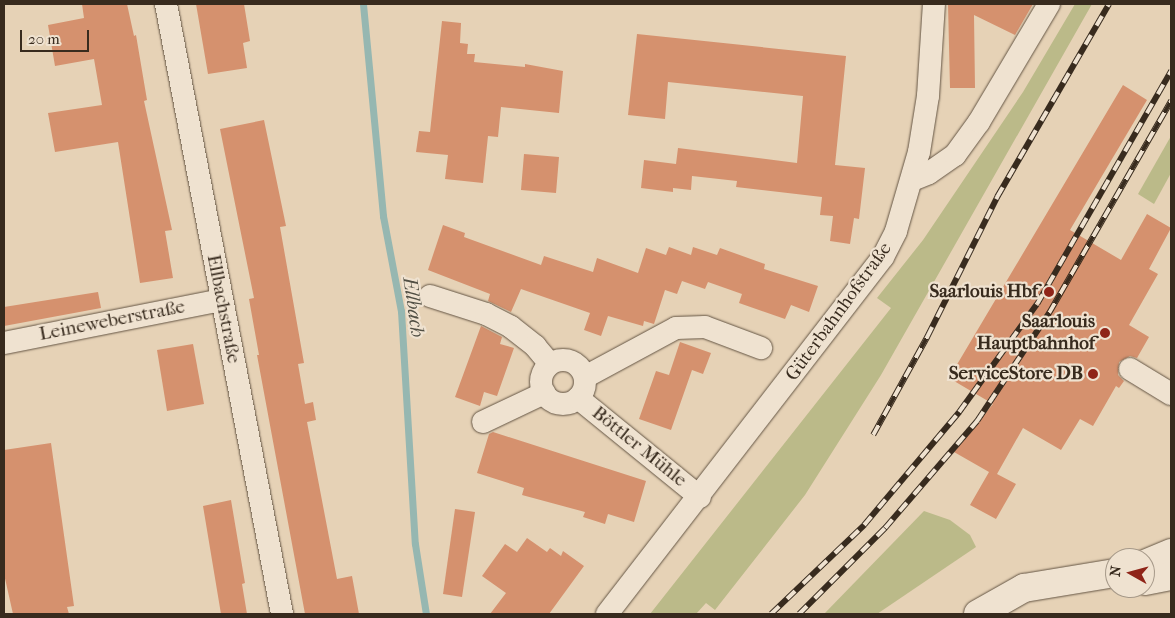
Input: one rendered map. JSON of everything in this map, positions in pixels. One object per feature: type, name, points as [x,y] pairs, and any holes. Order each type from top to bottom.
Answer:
[{"type":"street","name":"Ellbachstraße","points":[[166,4],[282,614]]},
{"type":"street","name":"Güterbahnhofstraße","points":[[607,614],[700,497],[883,257],[896,231],[912,180],[928,96],[934,4]]},
{"type":"street","points":[[912,180],[929,173],[954,155],[979,122],[1049,4]]},
{"type":"street","points":[[430,296],[486,314],[511,327],[535,346],[550,364],[541,377],[544,393],[483,422]]},
{"type":"street","name":"Leineweberstraße","points":[[4,343],[221,300]]},
{"type":"street","name":"Böttler Mühle","points":[[544,393],[560,404],[676,328],[705,327],[761,348]]},
{"type":"street","name":"Böttler Mühle","points":[[550,364],[571,361],[582,388],[700,497]]},
{"type":"street","points":[[1130,369],[1171,394]]},
{"type":"street","points":[[1155,559],[1171,552]]},
{"type":"street","points":[[1155,579],[1171,576]]},
{"type":"street","points":[[978,614],[1024,588],[1105,577]]},
{"type":"shaded area","points":[[1075,4],[1092,4],[881,375],[805,495],[715,610],[706,603],[696,614],[650,614],[891,308],[877,298],[923,240],[1023,92]]},
{"type":"shaded area","points":[[1171,136],[1171,173],[1154,204],[1138,194]]},
{"type":"shaded area","points":[[924,511],[950,520],[970,535],[976,547],[877,614],[824,614]]},
{"type":"building","points":[[82,4],[127,4],[134,36],[136,35],[147,100],[144,101],[172,230],[165,231],[173,278],[140,283],[118,142],[55,152],[48,113],[102,105],[94,59],[55,66],[48,25],[84,18]]},
{"type":"building","points":[[196,4],[244,4],[250,41],[243,43],[247,68],[208,74]]},
{"type":"building","points":[[948,4],[1033,4],[1015,35],[974,15],[975,88],[950,88]]},
{"type":"building","points":[[442,21],[461,23],[460,43],[468,44],[467,54],[475,54],[474,62],[525,67],[525,64],[563,71],[559,113],[501,107],[498,137],[488,136],[483,183],[445,179],[448,155],[416,152],[419,131],[430,132]]},
{"type":"building","points":[[637,34],[846,56],[835,165],[865,168],[859,219],[854,218],[850,244],[830,241],[833,216],[820,215],[822,197],[736,187],[737,181],[692,176],[691,190],[673,188],[673,192],[641,188],[644,160],[676,164],[678,148],[797,163],[803,96],[668,82],[665,119],[628,115]]},
{"type":"building","points":[[1123,85],[1147,100],[1070,230],[1121,260],[1147,214],[1171,228],[1149,269],[1158,274],[1129,325],[1149,337],[1137,358],[1130,356],[1119,362],[1118,375],[1124,381],[1119,388],[1116,386],[1093,426],[1080,419],[1061,450],[1023,428],[997,474],[1016,484],[996,519],[970,505],[989,472],[954,452],[993,404],[949,378]]},
{"type":"building","points":[[264,120],[286,226],[280,227],[304,363],[298,364],[305,404],[313,402],[316,420],[307,422],[337,579],[352,576],[359,614],[305,614],[257,355],[259,355],[249,299],[254,298],[220,129]]},
{"type":"building","points":[[524,154],[559,157],[556,193],[521,190]]},
{"type":"building","points":[[443,225],[465,233],[464,237],[541,265],[544,256],[593,272],[597,258],[638,273],[646,248],[666,255],[669,247],[691,255],[693,247],[717,255],[720,248],[765,264],[764,269],[818,286],[809,312],[791,305],[785,319],[739,303],[742,294],[708,282],[705,289],[682,281],[677,294],[665,290],[654,324],[644,321],[643,326],[608,316],[601,336],[584,330],[590,313],[521,289],[511,312],[488,301],[490,294],[428,270]]},
{"type":"building","points":[[98,292],[101,308],[4,326],[4,307]]},
{"type":"building","points":[[481,326],[502,337],[500,344],[514,348],[497,396],[484,392],[480,406],[455,397]]},
{"type":"building","points":[[680,342],[711,353],[703,374],[692,370],[671,430],[639,419],[656,371],[669,375]]},
{"type":"building","points":[[193,344],[204,404],[167,411],[157,350]]},
{"type":"building","points":[[493,432],[646,481],[634,522],[608,514],[605,524],[583,517],[585,512],[522,495],[524,488],[477,473],[489,434]]},
{"type":"building","points":[[51,443],[74,606],[67,607],[69,614],[13,614],[4,574],[4,450]]},
{"type":"building","points":[[231,500],[245,583],[242,584],[247,614],[221,614],[203,506]]},
{"type":"building","points":[[455,509],[475,512],[462,597],[443,594]]},
{"type":"building","points":[[527,538],[547,552],[550,548],[561,556],[563,551],[584,566],[549,614],[490,614],[506,593],[482,576],[505,544],[517,552]]},
{"type":"waterway","name":"Ellbach","points":[[363,4],[383,216],[401,311],[415,544],[426,614]]},
{"type":"railway","points":[[873,435],[927,337],[997,197],[1109,4]]},
{"type":"railway","points":[[771,614],[864,525],[959,412],[1037,304],[1171,71]]},
{"type":"railway","points":[[799,614],[885,528],[977,421],[1049,313],[1171,101]]},
{"type":"place","name":"Saarlouis Hbf","points":[[1049,292]]},
{"type":"place","name":"Saarlouis Hauptbahnhof","points":[[1105,333]]},
{"type":"place","name":"ServiceStore DB","points":[[1093,374]]}]
